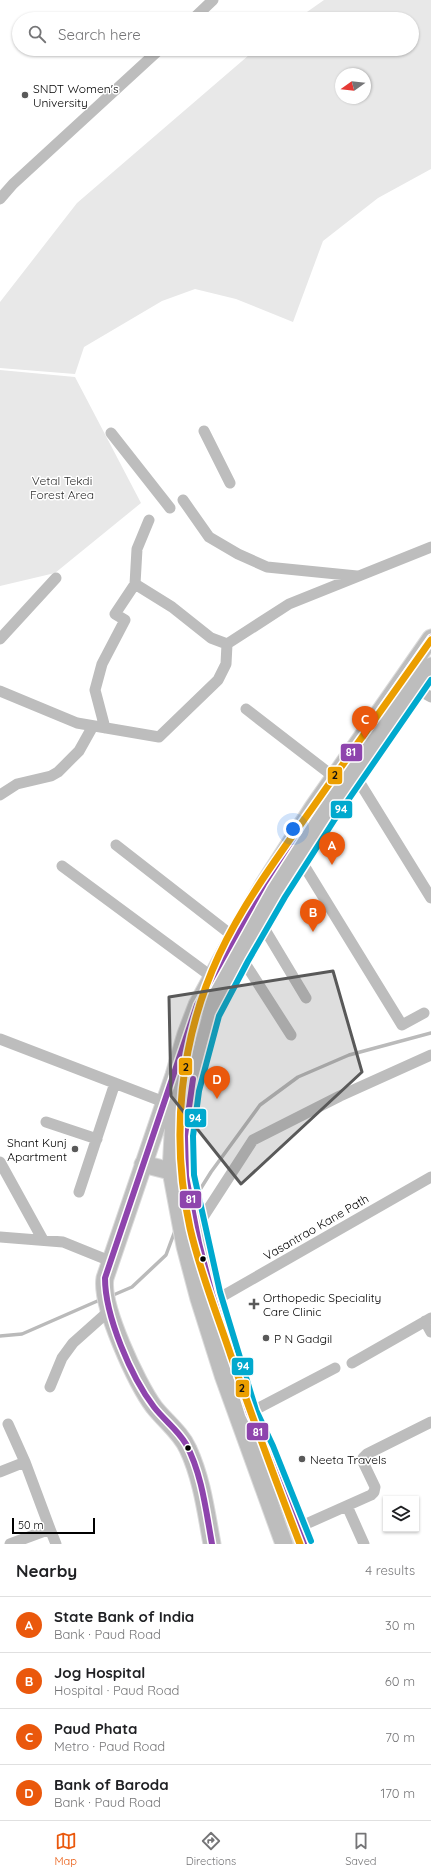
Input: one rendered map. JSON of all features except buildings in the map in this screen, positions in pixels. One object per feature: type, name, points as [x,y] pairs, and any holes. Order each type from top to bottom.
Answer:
[{"type":"main road","points":[[212,1544],[202,1494],[188,1448],[142,1389],[127,1357],[107,1301],[105,1278],[186,1034],[212,977],[264,884],[334,777],[431,638]]},
{"type":"main road","points":[[284,1544],[223,1376],[199,1299],[181,1178],[191,1089],[212,1013],[241,957],[300,859],[355,775],[431,666]]},
{"type":"main road","points":[[143,1164],[181,1178]]},
{"type":"main road","points":[[181,1178],[188,1224],[249,1413],[266,1449],[304,1544]]},
{"type":"street","points":[[200,12],[213,0]]},
{"type":"street","points":[[0,199],[13,184],[152,56]]},
{"type":"street","points":[[204,431],[230,483]]},
{"type":"street","points":[[111,433],[170,508]]},
{"type":"street","points":[[183,500],[209,537],[238,554],[267,567],[360,576]]},
{"type":"street","points":[[105,728],[95,690],[102,664],[125,620],[115,614],[134,584],[137,549],[149,520]]},
{"type":"street","points":[[227,644],[289,604],[431,547]]},
{"type":"street","points":[[0,638],[56,578]]},
{"type":"street","points":[[134,584],[172,607],[211,638],[227,644]]},
{"type":"street","points":[[0,692],[77,723],[159,737],[218,680],[226,664],[227,644]]},
{"type":"street","points":[[416,688],[431,697]]},
{"type":"street","points":[[246,709],[334,777]]},
{"type":"street","points":[[0,795],[17,784],[51,776],[58,772],[79,751],[93,726]]},
{"type":"street","points":[[355,775],[431,898]]},
{"type":"street","points":[[116,845],[234,937]]},
{"type":"street","points":[[300,859],[402,1025],[424,1013]]},
{"type":"street","points":[[62,866],[212,977]]},
{"type":"street","points":[[261,923],[306,998]]},
{"type":"street","points":[[241,957],[292,1035]]},
{"type":"street","points":[[0,1039],[164,1102]]},
{"type":"street","points":[[188,1224],[253,1140],[340,1096],[431,1055]]},
{"type":"street","points":[[79,1192],[115,1083]]},
{"type":"street","points":[[46,1122],[96,1139]]},
{"type":"street","points":[[0,1162],[43,1240]]},
{"type":"street","name":"Vasantrao Kane Path","points":[[214,1301],[431,1177]]},
{"type":"street","points":[[0,1237],[63,1242],[110,1262]]},
{"type":"street","points":[[50,1387],[62,1358],[107,1301]]},
{"type":"street","points":[[352,1363],[428,1319],[431,1332]]},
{"type":"street","points":[[249,1413],[335,1368]]},
{"type":"street","points":[[297,1528],[347,1506],[374,1492],[375,1488],[364,1464],[363,1458],[367,1454],[431,1422]]},
{"type":"street","points":[[8,1424],[25,1462],[56,1544]]},
{"type":"street","points":[[0,1472],[25,1462]]},
{"type":"street","points":[[347,1506],[364,1544]]},
{"type":"street","points":[[10,1544],[50,1529]]},
{"type":"highlighted area","points":[[333,971],[362,1072],[241,1184],[171,1096],[169,997]]},
{"type":"green space","points":[[324,0],[431,0],[431,169],[378,198],[323,241],[293,322],[236,299],[195,289],[162,301],[84,347],[75,374],[0,368],[0,302],[77,203],[248,56],[419,56],[419,12],[307,12]]},
{"type":"green space","name":"Vetal Tekdi Forest Area","points":[[0,370],[75,377],[141,503],[55,573],[0,586]]},
{"type":"waterway","points":[[196,1196],[211,1172],[260,1105],[298,1077],[349,1055],[431,1033]]},
{"type":"waterway","points":[[111,1296],[132,1287],[166,1255],[176,1228]]},
{"type":"waterway","points":[[0,1336],[22,1334],[102,1299]]},
{"type":"transit line","name":"81","points":[[212,1544],[203,1493],[196,1468],[183,1439],[154,1407],[128,1363],[114,1328],[109,1310],[105,1278],[197,1005],[264,884],[314,806],[431,638]]},
{"type":"transit line","name":"2","points":[[300,1544],[239,1380],[209,1293],[190,1228],[184,1194],[180,1124],[182,1089],[187,1054],[195,1020],[206,987],[219,955],[239,916],[275,861],[431,640]]},
{"type":"transit line","name":"94","points":[[311,1541],[273,1446],[256,1410],[220,1292],[194,1175],[193,1136],[199,1091],[219,1016],[248,961],[285,897],[335,819],[431,680]]},
{"type":"transit line","name":"81","points":[[193,1079],[185,1136],[186,1176],[199,1243],[212,1294],[249,1413],[266,1449],[304,1544]]},
{"type":"place","name":"SNDT Women's University","points":[[25,95]]},
{"type":"place","name":"Paud Phata","points":[[365,739]]},
{"type":"place","name":"State Bank of India","points":[[332,865]]},
{"type":"place","name":"Jog Hospital","points":[[313,932]]},
{"type":"place","name":"Bank of Baroda","points":[[217,1099]]},
{"type":"place","name":"Shant Kunj Apartment","points":[[75,1149]]},
{"type":"place","name":"Orthopedic Speciality Care Clinic","points":[[254,1304]]},
{"type":"place","name":"P N Gadgil","points":[[266,1338]]},
{"type":"place","name":"Neeta Travels","points":[[302,1459]]}]
